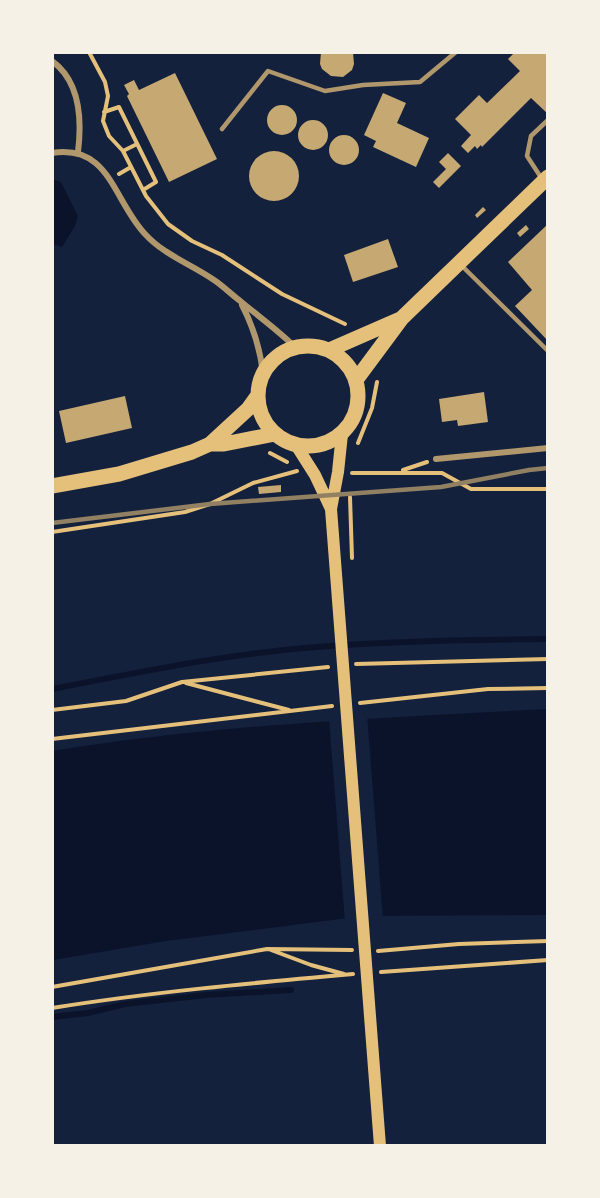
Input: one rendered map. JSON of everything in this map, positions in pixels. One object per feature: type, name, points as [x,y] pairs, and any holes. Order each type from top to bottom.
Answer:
[{"type":"main road","points":[[356,380],[402,318],[545,179]]},
{"type":"main road","points":[[329,350],[402,318]]},
{"type":"main road","points":[[312,346],[329,350],[345,363],[356,380],[359,394],[352,423],[342,434],[328,443],[312,447],[285,441],[265,423],[259,409],[258,394],[263,373],[272,361],[296,348],[312,346]]},
{"type":"main road","points":[[52,486],[119,474],[192,452],[210,444],[248,409],[258,394]]},
{"type":"main road","points":[[210,444],[224,444],[275,434]]},
{"type":"main road","points":[[342,434],[331,509],[380,1146]]},
{"type":"main road","points":[[296,445],[315,475],[331,509]]},
{"type":"street","points":[[52,61],[63,69],[76,94],[81,130],[78,152]]},
{"type":"street","points":[[52,153],[78,152],[93,159],[145,234],[167,252],[214,280],[296,348]]},
{"type":"street","points":[[241,302],[251,322],[263,373]]},
{"type":"street","points":[[436,459],[548,448]]},
{"type":"lane","points":[[222,129],[268,71],[325,91],[363,85],[420,82],[456,52]]},
{"type":"lane","points":[[545,179],[527,156],[531,136],[548,120]]},
{"type":"lane","points":[[459,263],[548,351]]},
{"type":"path","points":[[89,52],[105,82],[108,96],[103,120],[109,136],[123,151],[143,190],[168,224],[192,241],[222,255],[282,294],[351,327]]},
{"type":"path","points":[[104,112],[119,107],[156,182],[143,190]]},
{"type":"path","points":[[123,151],[137,144]]},
{"type":"path","points":[[355,448],[372,408],[377,379]]},
{"type":"path","points":[[52,532],[185,512],[210,504],[253,483],[297,471],[283,458],[264,451]]},
{"type":"path","points":[[399,471],[436,459]]},
{"type":"path","points":[[352,464],[351,472],[442,473],[471,489],[548,489]]},
{"type":"path","points":[[355,664],[548,659]]},
{"type":"path","points":[[52,710],[126,701],[182,682],[332,666]]},
{"type":"path","points":[[182,682],[292,711]]},
{"type":"path","points":[[349,704],[488,689],[548,688]]},
{"type":"path","points":[[52,739],[338,706]]},
{"type":"path","points":[[370,951],[548,940]]},
{"type":"path","points":[[52,987],[267,949],[358,951]]},
{"type":"path","points":[[267,949],[347,975]]},
{"type":"path","points":[[379,972],[548,960]]},
{"type":"path","points":[[52,1008],[262,982],[358,974]]},
{"type":"water","points":[[52,179],[61,182],[78,216],[75,226],[62,247],[53,244]]},
{"type":"water","points":[[547,709],[547,915],[364,916],[166,941],[53,960],[53,751],[237,728]]},
{"type":"pier","points":[[367,715],[383,919],[345,922],[329,718]]},
{"type":"building","points":[[321,52],[353,52],[352,70],[343,77],[331,76],[322,69]]},
{"type":"building","points":[[515,52],[548,52],[548,114],[531,98],[482,147],[481,145],[477,149],[475,146],[468,153],[461,146],[471,135],[455,119],[479,95],[487,103],[520,71],[508,59]]},
{"type":"building","points":[[175,73],[217,159],[169,182],[127,96],[129,94],[124,85],[134,80],[139,90]]},
{"type":"building","points":[[383,93],[406,103],[397,123],[429,138],[416,167],[373,147],[376,141],[364,135]]},
{"type":"building","points":[[282,105],[293,109],[297,120],[293,131],[282,135],[271,131],[267,120],[271,109]]},
{"type":"building","points":[[313,120],[324,124],[328,135],[324,146],[313,150],[302,146],[298,135],[302,124]]},
{"type":"building","points":[[344,135],[355,139],[359,150],[355,161],[344,165],[333,161],[329,150],[333,139]]},
{"type":"building","points":[[269,151],[279,151],[292,158],[299,171],[299,181],[292,194],[279,201],[269,201],[260,197],[253,190],[249,181],[249,171],[253,162],[260,155]]},
{"type":"building","points":[[448,153],[461,166],[439,188],[433,182],[446,169],[439,162]]},
{"type":"building","points":[[483,207],[486,210],[477,218],[475,215]]},
{"type":"building","points":[[548,224],[548,341],[515,306],[532,290],[508,262]]},
{"type":"building","points":[[526,225],[529,229],[520,237],[517,233]]},
{"type":"building","points":[[388,239],[398,267],[353,282],[344,255]]},
{"type":"building","points":[[484,392],[488,422],[458,426],[457,420],[442,422],[439,399]]},
{"type":"building","points":[[125,396],[132,428],[66,443],[59,411]]},
{"type":"building","points":[[281,485],[281,492],[259,494],[258,487]]},
{"type":"waterway","points":[[52,689],[178,665],[273,651],[396,642],[548,639]]},
{"type":"waterway","points":[[52,1017],[88,1013],[125,1004],[206,995],[291,990]]},
{"type":"railway","points":[[52,523],[210,504],[441,487],[548,468]]}]
